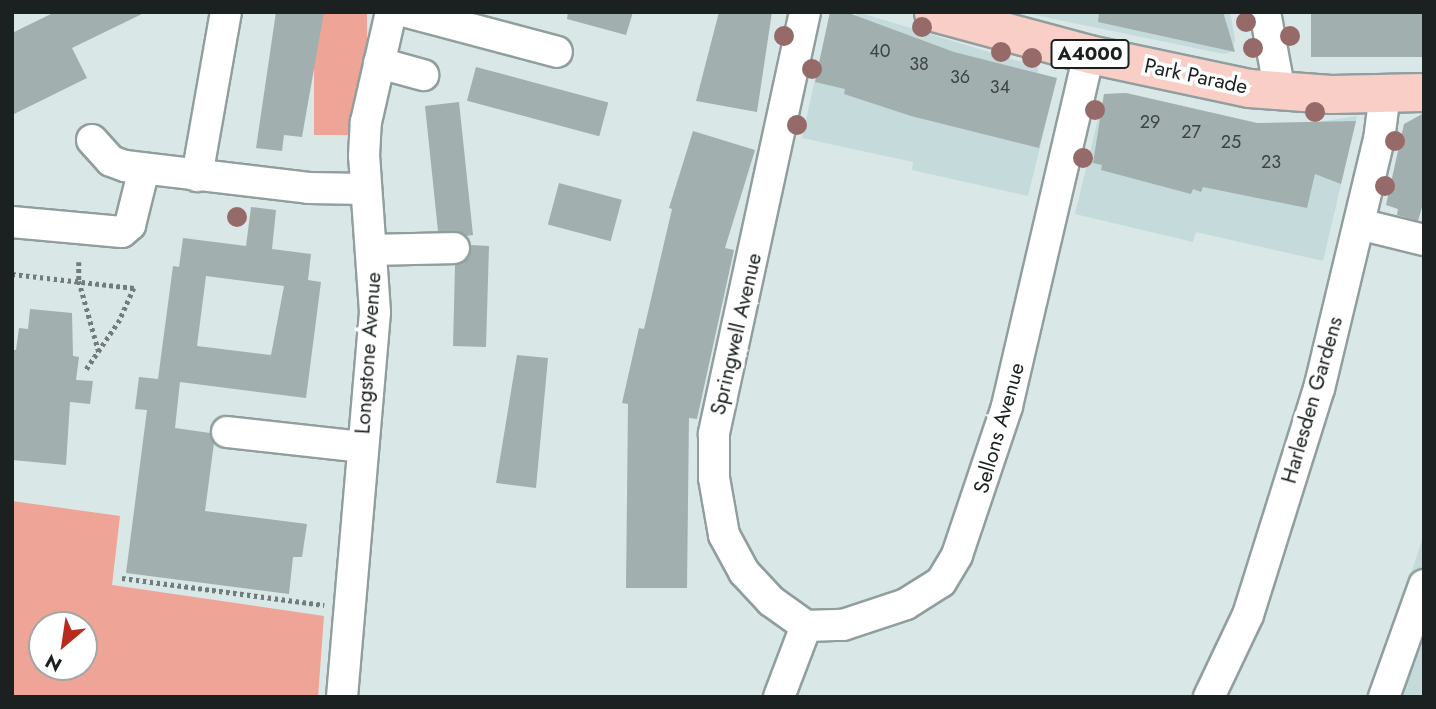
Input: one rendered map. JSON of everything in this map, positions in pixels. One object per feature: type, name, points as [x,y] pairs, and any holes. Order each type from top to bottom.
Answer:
[{"type":"main road","name":"Park Parade","points":[[933,12],[1089,54],[1280,92],[1424,92]]},
{"type":"street","points":[[197,176],[216,50],[226,12]]},
{"type":"street","name":"Longstone Avenue","points":[[342,697],[375,312],[374,250],[365,189],[366,122],[391,12]]},
{"type":"street","points":[[407,12],[557,52]]},
{"type":"street","name":"Springwell Avenue","points":[[805,12],[714,433],[713,478],[724,535],[744,572],[771,601],[806,626]]},
{"type":"street","points":[[1265,12],[1280,92]]},
{"type":"street","name":"Sellons Avenue","points":[[806,626],[843,625],[906,604],[940,582],[957,555],[1007,406],[1089,54]]},
{"type":"street","points":[[379,63],[423,75]]},
{"type":"street","name":"Harlesden Gardens","points":[[1209,697],[1248,615],[1319,388],[1379,140],[1385,93]]},
{"type":"street","points":[[93,140],[111,161],[144,169],[309,188],[365,189]]},
{"type":"street","points":[[12,222],[122,232],[130,225],[144,169]]},
{"type":"street","points":[[1359,224],[1424,240]]},
{"type":"street","points":[[374,250],[454,248]]},
{"type":"street","points":[[227,432],[362,447]]},
{"type":"street","points":[[1384,697],[1424,585]]},
{"type":"street","points":[[779,697],[806,626]]},
{"type":"path","points":[[79,262],[79,281],[99,354]]},
{"type":"path","points":[[12,274],[134,288],[99,354],[86,370]]},
{"type":"path","points":[[122,578],[349,609]]},
{"type":"shaded area","points":[[314,12],[367,12],[367,135],[314,135]]},
{"type":"shaded area","points":[[830,12],[855,16],[858,12],[1038,67],[1038,73],[1057,78],[1028,196],[912,170],[913,162],[802,138]]},
{"type":"shaded area","points":[[1020,12],[1230,12],[1235,39],[1232,52],[1224,54]]},
{"type":"shaded area","points":[[1127,93],[1257,123],[1312,123],[1357,116],[1323,261],[1196,232],[1193,242],[1075,214],[1104,94]]},
{"type":"shaded area","points":[[12,501],[120,516],[112,585],[324,616],[318,697],[12,697]]},
{"type":"shaded area","points":[[1424,534],[1424,697],[1371,697],[1393,629]]},
{"type":"building","points":[[55,12],[146,12],[72,48],[87,78],[12,115],[12,33]]},
{"type":"building","points":[[276,12],[324,12],[302,137],[284,135],[282,151],[256,148]]},
{"type":"building","points":[[568,12],[633,12],[626,35],[567,19]]},
{"type":"building","points":[[719,12],[772,12],[757,112],[696,101]]},
{"type":"building","points":[[830,12],[846,12],[954,52],[1057,78],[1039,148],[911,116],[844,94],[845,89],[815,82]]},
{"type":"building","points":[[1099,12],[1223,12],[1235,52],[1098,22]]},
{"type":"building","points":[[1311,14],[1424,14],[1424,57],[1311,57]]},
{"type":"building","points":[[476,67],[608,102],[599,136],[467,101]]},
{"type":"building","points":[[1126,93],[1257,123],[1356,121],[1341,184],[1315,174],[1307,208],[1203,187],[1201,192],[1193,189],[1191,194],[1101,170],[1102,165],[1093,163],[1104,94]]},
{"type":"building","points":[[459,102],[473,235],[466,236],[438,231],[425,106]]},
{"type":"building","points":[[1424,113],[1424,200],[1418,221],[1397,215],[1398,209],[1386,205],[1404,124]]},
{"type":"building","points":[[693,131],[755,150],[725,248],[734,250],[697,419],[689,418],[687,588],[626,588],[628,404],[622,403],[639,328],[644,329],[672,209],[669,208]]},
{"type":"building","points":[[559,183],[622,200],[611,241],[548,225]]},
{"type":"building","points":[[251,207],[276,210],[272,249],[311,254],[308,280],[321,282],[306,398],[180,382],[175,428],[210,433],[214,443],[205,511],[307,524],[302,557],[293,557],[289,594],[126,573],[147,410],[135,409],[139,377],[158,379],[173,266],[179,267],[183,238],[246,246]],"holes":[[[206,276],[284,286],[271,355],[197,346]]]},
{"type":"building","points":[[471,245],[489,246],[486,347],[453,346],[455,265],[469,257]]},
{"type":"building","points":[[30,309],[72,313],[73,356],[79,357],[76,380],[93,381],[90,404],[70,402],[66,465],[12,460],[12,350],[16,350],[19,328],[28,329]]},
{"type":"building","points":[[517,355],[548,358],[536,488],[496,483]]}]
